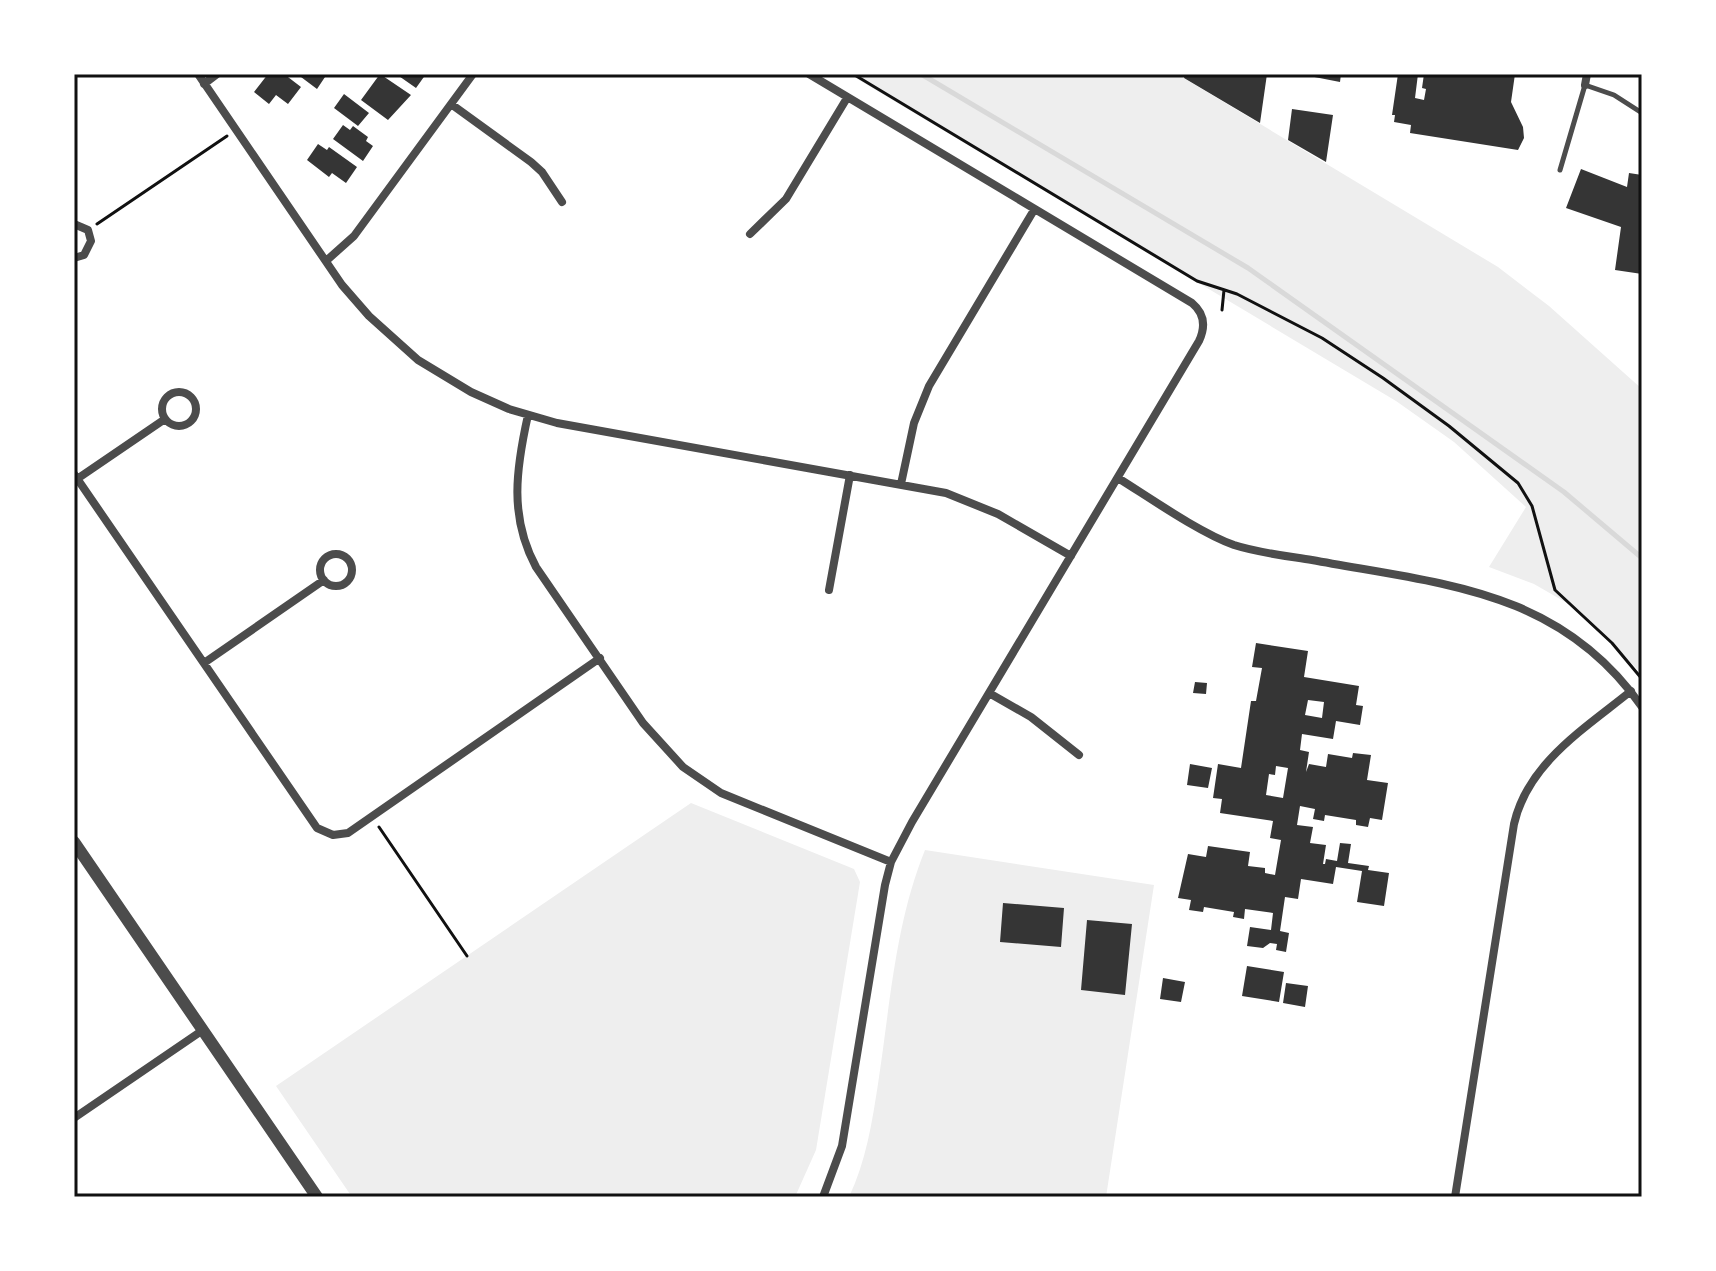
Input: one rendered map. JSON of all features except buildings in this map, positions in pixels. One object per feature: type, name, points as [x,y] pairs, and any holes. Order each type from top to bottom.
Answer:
[{"type":"street","points":[[198,74],[362,309],[418,360],[471,392],[557,423],[946,493],[974,502],[1071,556]]},
{"type":"street","points":[[204,84],[217,74]]},
{"type":"street","points":[[326,261],[354,236],[473,74]]},
{"type":"street","points":[[809,74],[1192,303],[1202,315],[1204,327],[1199,341],[891,862],[873,952],[842,1146],[823,1197]]},
{"type":"street","points":[[1585,85],[1587,74]]},
{"type":"street","points":[[750,234],[786,199],[847,98]]},
{"type":"street","points":[[451,104],[531,162],[562,202]]},
{"type":"street","points":[[901,484],[914,423],[929,386],[1034,210]]},
{"type":"street","points":[[74,224],[84,226],[91,241],[88,251],[74,258]]},
{"type":"street","points":[[184,393],[193,400],[195,411],[191,421],[180,426],[165,419],[162,409],[169,395],[184,393]]},
{"type":"street","points":[[528,415],[516,483],[522,534],[536,567],[651,734],[683,767],[707,785],[736,800],[891,862]]},
{"type":"street","points":[[165,419],[76,476],[317,828],[339,836],[348,833],[600,658]]},
{"type":"street","points":[[829,590],[850,475]]},
{"type":"street","points":[[1118,478],[1235,545],[1470,590],[1523,608],[1553,623],[1582,643],[1631,691],[1642,707]]},
{"type":"street","points":[[204,663],[324,580]]},
{"type":"street","points":[[1455,1197],[1520,802],[1529,784],[1549,759],[1631,691]]},
{"type":"street","points":[[989,693],[1031,717],[1079,755]]},
{"type":"street","points":[[74,842],[317,1197]]},
{"type":"street","points":[[74,1118],[203,1030]]},
{"type":"lane","points":[[1560,170],[1585,85],[1614,95],[1642,113]]},
{"type":"path","points":[[853,74],[1197,281],[1224,290],[1322,338],[1449,426],[1518,483],[1532,506],[1555,590],[1612,643],[1642,679]]},
{"type":"path","points":[[94,226],[227,136]]},
{"type":"path","points":[[1222,310],[1224,290]]},
{"type":"path","points":[[372,817],[467,956]]},
{"type":"shaded area","points":[[849,74],[1177,74],[1498,267],[1549,306],[1642,389],[1642,674],[1579,610],[1534,584],[1489,567],[1526,507],[1454,442],[1396,401]]},
{"type":"shaded area","points":[[691,803],[854,869],[860,882],[816,1150],[795,1197],[352,1197],[276,1086]]},
{"type":"shaded area","points":[[925,850],[1154,885],[1106,1197],[849,1197],[868,1142],[900,936]]},
{"type":"waterway","points":[[921,74],[1248,268],[1564,492],[1642,558]]}]
